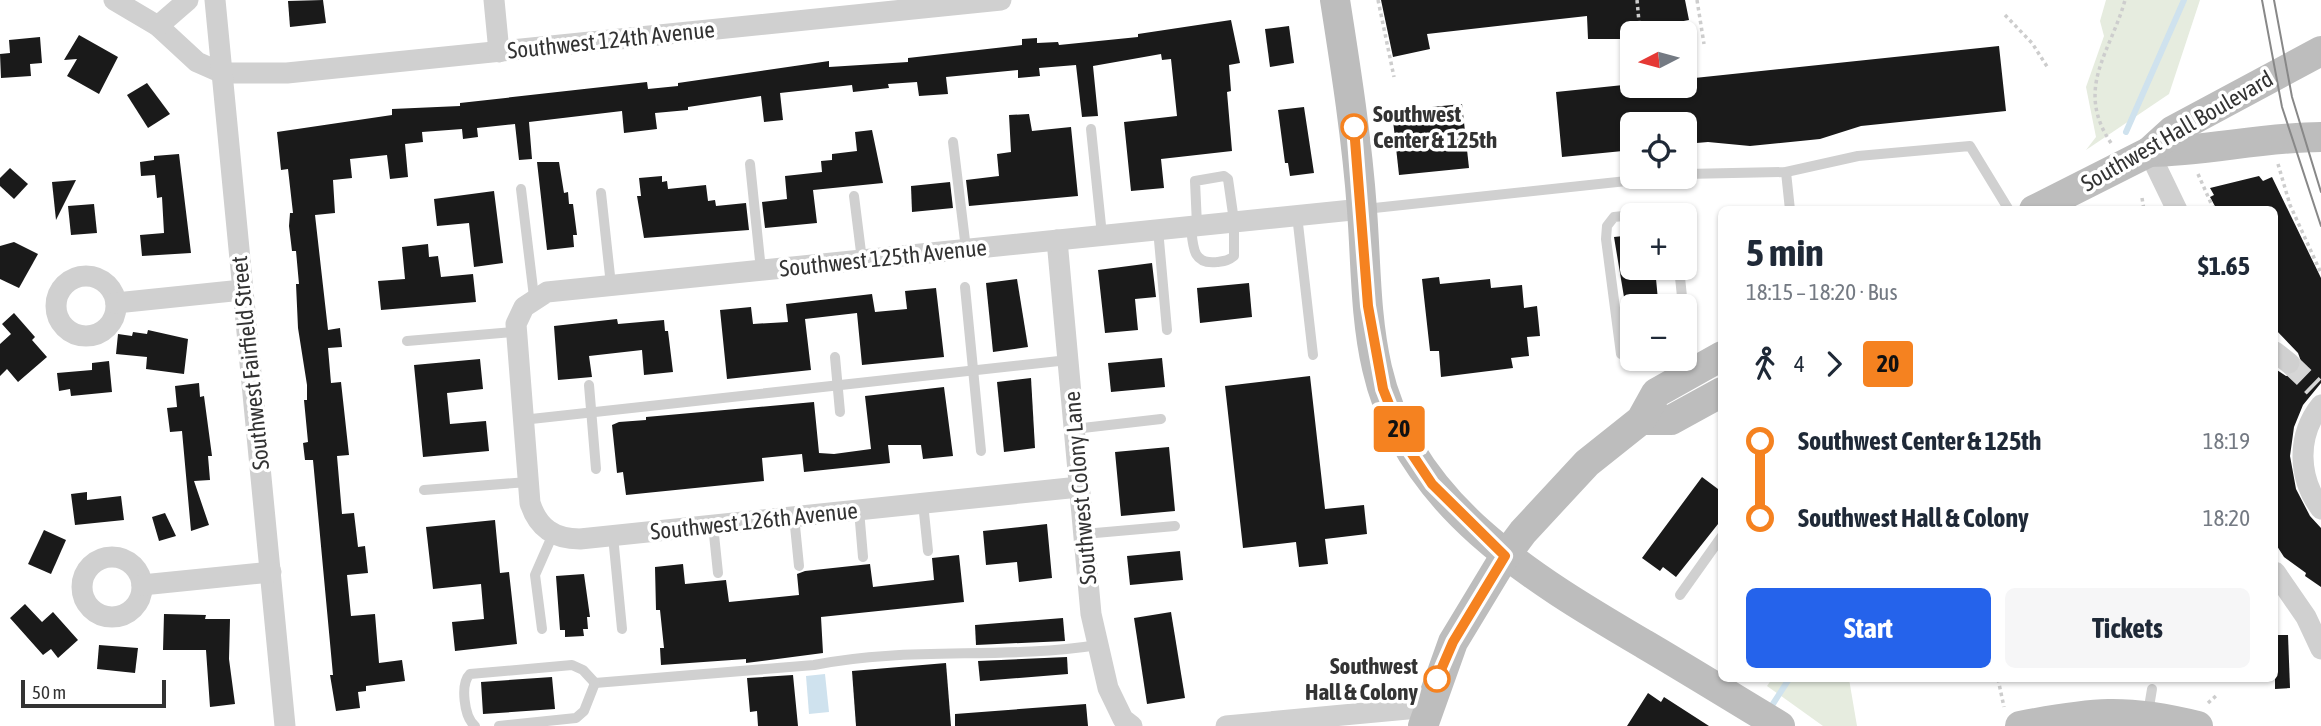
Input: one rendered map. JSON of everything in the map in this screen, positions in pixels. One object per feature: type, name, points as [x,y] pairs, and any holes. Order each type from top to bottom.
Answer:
[{"type":"street","points":[[114,0],[158,26],[197,62],[222,73]]},
{"type":"street","points":[[158,26],[188,0]]},
{"type":"street","name":"Southwest Fairfield Street","points":[[215,0],[285,726]]},
{"type":"street","points":[[494,0],[499,52]]},
{"type":"street","name":"Southwest 124th Avenue","points":[[222,73],[287,74],[1001,0]]},
{"type":"street","points":[[1335,0],[1362,209],[1372,343],[1391,412],[1411,453],[1432,484],[1505,556],[1780,726]]},
{"type":"street","name":"Southwest Hall Boulevard","points":[[2033,206],[2149,152],[2172,131],[2195,117],[2321,51]]},
{"type":"street","points":[[2175,206],[2149,152],[2179,152],[2256,140],[2321,137]]},
{"type":"street","name":"Southwest 125th Avenue","points":[[534,297],[547,292],[611,285],[1362,209]]},
{"type":"street","name":"Southwest Colony Lane","points":[[1057,240],[1091,614],[1108,688],[1123,719],[1132,726]]},
{"type":"street","points":[[116,303],[243,290]]},
{"type":"street","points":[[534,297],[524,307],[514,332],[530,503],[538,522],[553,534]]},
{"type":"street","points":[[1226,726],[1426,717],[1453,642],[1505,556],[1568,481],[1604,448],[1641,420],[1656,393],[1718,358]]},
{"type":"street","points":[[1641,420],[1671,420],[1718,389]]},
{"type":"street","points":[[2319,395],[2305,435],[2303,461],[2308,486],[2321,509]]},
{"type":"street","name":"Southwest 126th Avenue","points":[[553,534],[569,539],[613,536],[1079,486]]},
{"type":"street","points":[[142,585],[271,572]]},
{"type":"street","points":[[2278,576],[2319,638]]},
{"type":"street","points":[[2012,716],[2149,710],[2203,715]]},
{"type":"lane","points":[[1091,128],[1102,235]]},
{"type":"lane","points":[[953,142],[966,249]]},
{"type":"lane","points":[[1697,174],[1786,172],[1858,156],[1970,146],[2024,206]]},
{"type":"lane","points":[[750,164],[761,270]]},
{"type":"lane","points":[[1786,172],[1790,206]]},
{"type":"lane","points":[[1219,175],[1228,179],[1234,221],[1234,256],[1229,260],[1206,263],[1196,257],[1193,186],[1199,179],[1219,175]]},
{"type":"lane","points":[[1362,209],[1620,182]]},
{"type":"lane","points":[[521,189],[534,297]]},
{"type":"lane","points":[[601,193],[611,285]]},
{"type":"lane","points":[[854,196],[862,260]]},
{"type":"lane","points":[[1297,215],[1313,355]]},
{"type":"lane","points":[[1620,216],[1614,217],[1607,226],[1606,244],[1620,354]]},
{"type":"lane","points":[[1157,229],[1167,330]]},
{"type":"lane","points":[[965,287],[981,451]]},
{"type":"lane","points":[[407,341],[514,332]]},
{"type":"lane","points":[[835,357],[840,412]]},
{"type":"lane","points":[[522,419],[1068,360]]},
{"type":"lane","points":[[589,385],[596,469]]},
{"type":"lane","points":[[1074,429],[1161,419]]},
{"type":"lane","points":[[424,490],[528,482]]},
{"type":"lane","points":[[923,503],[928,551]]},
{"type":"lane","points":[[859,510],[863,557]]},
{"type":"lane","points":[[794,516],[799,566]]},
{"type":"lane","points":[[713,525],[718,573]]},
{"type":"lane","points":[[1084,534],[1175,526]]},
{"type":"lane","points":[[542,629],[535,575],[553,534]]},
{"type":"lane","points":[[613,536],[621,629]]},
{"type":"lane","points":[[1680,596],[1718,542]]},
{"type":"lane","points":[[595,683],[814,665],[848,658],[947,651],[972,656],[1098,645]]},
{"type":"lane","points":[[475,726],[468,718],[464,683],[470,674],[563,664],[583,670],[595,683]]},
{"type":"lane","points":[[499,726],[576,718],[584,711],[595,683]]},
{"type":"path","points":[[1378,0],[1394,77]]},
{"type":"path","points":[[1637,0],[1639,21]]},
{"type":"path","points":[[1697,0],[1704,44]]},
{"type":"path","points":[[2112,143],[2098,110],[2095,87],[2104,49],[2125,0]]},
{"type":"path","points":[[2005,15],[2032,43],[2048,68]]},
{"type":"path","points":[[2278,164],[2290,205],[2321,273]]},
{"type":"path","points":[[2197,172],[2212,206]]},
{"type":"path","points":[[2142,198],[2143,206]]},
{"type":"path","points":[[1999,682],[2012,716]]},
{"type":"path","points":[[2203,715],[2217,695]]},
{"type":"shaded area","points":[[2106,0],[2200,0],[2169,94],[2086,150],[2096,137],[2086,87],[2104,36],[2100,21]]},
{"type":"shaded area","points":[[1770,682],[1850,682],[1857,726],[1823,726],[1767,686]]},
{"type":"water","points":[[825,674],[829,712],[809,714],[806,676]]},
{"type":"building","points":[[323,0],[326,23],[290,27],[288,1]]},
{"type":"building","points":[[1381,0],[1685,0],[1689,20],[1620,21],[1620,39],[1588,39],[1587,16],[1427,34],[1430,49],[1393,57]]},
{"type":"building","points":[[1231,20],[1240,63],[1229,65],[1231,91],[1227,92],[1232,151],[1161,159],[1164,188],[1131,191],[1124,122],[1177,116],[1171,59],[1162,60],[1161,54],[1093,66],[1098,116],[1082,117],[1076,65],[1039,68],[1040,76],[1018,78],[1018,70],[946,77],[948,94],[919,96],[917,82],[888,84],[889,88],[853,92],[852,85],[780,93],[783,120],[764,122],[761,96],[688,107],[688,110],[655,113],[657,129],[624,133],[622,111],[529,122],[532,159],[519,160],[515,124],[477,128],[478,137],[463,139],[462,129],[422,132],[423,142],[405,144],[408,177],[390,179],[387,155],[350,159],[352,178],[333,180],[335,213],[315,215],[328,330],[340,328],[342,347],[328,348],[331,383],[341,382],[349,455],[337,456],[342,514],[354,513],[358,547],[365,546],[368,573],[347,575],[351,616],[375,614],[379,663],[402,660],[405,681],[366,686],[366,691],[358,692],[360,708],[336,711],[330,675],[333,675],[313,460],[305,460],[303,443],[308,442],[304,400],[307,400],[307,385],[298,328],[296,284],[299,284],[296,251],[292,251],[289,226],[290,213],[293,213],[288,169],[281,170],[277,132],[392,115],[392,109],[460,106],[460,103],[647,82],[648,89],[678,86],[678,83],[829,61],[829,67],[908,62],[908,58],[1022,45],[1022,39],[1037,38],[1037,43],[1058,42],[1059,45],[1138,37],[1138,34]]},
{"type":"building","points":[[1289,26],[1294,63],[1270,67],[1265,29]]},
{"type":"building","points":[[79,35],[118,57],[99,94],[67,76],[77,59],[64,60]]},
{"type":"building","points":[[40,37],[42,63],[30,64],[31,76],[1,78],[0,54],[10,53],[9,40]]},
{"type":"building","points":[[1999,46],[2006,111],[1861,126],[1820,139],[1750,146],[1697,143],[1697,112],[1620,112],[1620,151],[1562,157],[1556,92],[1620,85],[1620,98],[1698,98],[1698,78]]},
{"type":"building","points":[[147,83],[170,114],[148,128],[127,95]]},
{"type":"building","points":[[1462,104],[1469,168],[1399,175],[1392,111]]},
{"type":"building","points":[[1304,107],[1314,173],[1290,176],[1288,163],[1285,163],[1278,110]]},
{"type":"building","points":[[1029,114],[1032,131],[1071,127],[1078,196],[969,206],[966,180],[999,176],[997,154],[1011,152],[1009,115]]},
{"type":"building","points":[[872,130],[883,183],[813,190],[817,223],[765,228],[762,202],[787,199],[785,176],[822,172],[821,161],[832,160],[832,154],[857,151],[855,132]]},
{"type":"building","points":[[179,154],[191,253],[142,256],[140,235],[164,233],[162,197],[157,198],[155,175],[141,176],[140,162],[154,160],[154,156]]},
{"type":"building","points":[[537,162],[559,162],[564,193],[568,192],[569,204],[573,204],[577,235],[573,235],[574,247],[547,250]]},
{"type":"building","points":[[10,168],[28,184],[14,199],[0,186],[0,178]]},
{"type":"building","points":[[662,176],[662,182],[667,181],[668,189],[706,185],[708,201],[715,200],[716,206],[746,203],[749,230],[644,238],[637,196],[641,196],[639,178]]},
{"type":"building","points":[[2259,176],[2263,181],[2272,177],[2321,278],[2321,383],[2303,405],[2294,427],[2290,456],[2296,489],[2310,516],[2321,528],[2321,587],[2284,557],[2278,548],[2278,371],[2286,376],[2293,375],[2302,364],[2298,353],[2278,332],[2278,206],[2215,206],[2210,197],[2214,195],[2210,188]]},
{"type":"building","points":[[76,180],[56,220],[52,182]]},
{"type":"building","points":[[950,182],[953,208],[912,212],[911,186]]},
{"type":"building","points":[[494,191],[503,263],[474,267],[469,223],[437,226],[434,199]]},
{"type":"building","points":[[94,204],[97,233],[71,235],[68,206]]},
{"type":"building","points":[[1620,236],[1620,273],[1614,237]]},
{"type":"building","points":[[14,242],[38,254],[19,288],[0,279],[0,246]]},
{"type":"building","points":[[428,244],[429,257],[438,256],[441,277],[473,274],[476,302],[381,310],[378,281],[405,279],[402,247]]},
{"type":"building","points":[[1152,263],[1156,297],[1135,299],[1138,330],[1105,333],[1098,270]]},
{"type":"building","points":[[1439,277],[1440,284],[1490,279],[1491,288],[1522,285],[1524,308],[1537,306],[1540,336],[1527,337],[1529,356],[1511,358],[1513,368],[1441,377],[1439,351],[1430,351],[1422,279]]},
{"type":"building","points":[[1017,279],[1028,347],[993,352],[986,283]]},
{"type":"building","points":[[1621,280],[1656,280],[1657,294],[1624,294]]},
{"type":"building","points":[[1249,283],[1252,317],[1200,323],[1197,288]]},
{"type":"building","points":[[936,288],[944,357],[862,365],[857,313],[805,319],[811,370],[727,379],[720,310],[751,307],[753,324],[788,322],[786,304],[872,294],[875,312],[907,309],[905,291]]},
{"type":"building","points":[[14,313],[35,337],[32,340],[47,357],[18,382],[7,369],[0,376],[0,344],[11,334],[2,324]]},
{"type":"building","points":[[617,319],[618,324],[664,320],[673,372],[644,375],[642,350],[589,356],[592,377],[558,380],[554,326]]},
{"type":"building","points":[[148,330],[188,339],[184,374],[146,369],[147,357],[116,354],[118,334],[147,334]]},
{"type":"building","points":[[1162,358],[1165,387],[1111,392],[1108,363]]},
{"type":"building","points":[[480,359],[483,389],[447,393],[450,424],[486,421],[489,451],[423,457],[414,365]]},
{"type":"building","points":[[109,361],[112,392],[71,396],[70,389],[59,391],[57,373],[92,370],[92,363]]},
{"type":"building","points":[[1310,376],[1325,509],[1364,505],[1367,534],[1325,539],[1328,564],[1299,567],[1296,542],[1243,548],[1225,386]]},
{"type":"building","points":[[1031,378],[1035,448],[1004,452],[997,382]]},
{"type":"building","points":[[199,383],[200,397],[204,396],[212,456],[208,456],[210,480],[194,481],[209,525],[191,531],[182,431],[170,432],[167,408],[177,407],[175,386]]},
{"type":"building","points":[[944,387],[953,456],[923,459],[921,445],[888,445],[890,463],[804,472],[802,454],[762,458],[764,481],[626,495],[623,472],[617,473],[612,425],[619,422],[646,420],[646,417],[814,402],[819,453],[834,454],[871,449],[865,396]]},
{"type":"building","points":[[1169,447],[1175,511],[1121,516],[1115,452]]},
{"type":"building","points":[[1702,477],[1718,489],[1718,524],[1676,577],[1663,567],[1660,571],[1642,558]]},
{"type":"building","points":[[87,492],[87,500],[121,496],[124,520],[75,525],[71,494]]},
{"type":"building","points":[[165,513],[176,536],[159,541],[152,517]]},
{"type":"building","points":[[495,520],[500,573],[509,572],[517,644],[455,651],[452,622],[484,619],[481,584],[433,589],[426,527]]},
{"type":"building","points":[[1047,524],[1052,578],[1019,582],[1017,562],[986,565],[983,531]]},
{"type":"building","points":[[44,530],[66,540],[51,574],[28,564]]},
{"type":"building","points":[[1180,551],[1183,580],[1130,585],[1127,556]]},
{"type":"building","points":[[959,555],[964,602],[821,617],[823,653],[746,663],[746,659],[661,665],[660,648],[664,648],[660,610],[656,610],[655,567],[683,564],[685,584],[726,580],[729,602],[799,595],[797,574],[870,564],[873,587],[934,580],[932,558]]},
{"type":"building","points":[[584,574],[590,617],[587,617],[588,629],[583,629],[584,636],[565,637],[565,630],[560,630],[556,576]]},
{"type":"building","points":[[25,604],[42,622],[53,612],[78,640],[58,658],[51,649],[43,655],[10,618]]},
{"type":"building","points":[[1171,612],[1185,698],[1147,704],[1134,618]]},
{"type":"building","points":[[164,614],[206,615],[205,619],[230,619],[229,659],[235,704],[210,707],[206,650],[163,650]]},
{"type":"building","points":[[1063,618],[1065,641],[976,645],[975,625]]},
{"type":"building","points":[[2278,635],[2288,635],[2290,688],[2275,689],[2275,682],[2278,682]]},
{"type":"building","points":[[99,645],[138,648],[135,673],[97,669]]},
{"type":"building","points":[[1067,657],[1068,674],[980,681],[978,661]]},
{"type":"building","points":[[946,663],[951,726],[856,726],[852,671]]},
{"type":"building","points":[[793,675],[798,726],[758,726],[757,711],[750,712],[747,678]]},
{"type":"building","points":[[552,677],[555,709],[483,714],[481,682]]},
{"type":"building","points":[[1648,693],[1661,702],[1664,697],[1709,726],[1627,726]]},
{"type":"building","points":[[1086,704],[1088,726],[955,726],[955,714]]},
{"type":"waterway","points":[[2126,132],[2184,0]]},
{"type":"waterway","points":[[1769,710],[1787,682]]},
{"type":"tunnel","points":[[2289,363],[2314,387]]},
{"type":"tram line","points":[[2262,0],[2282,107],[2321,226]]},
{"type":"tram line","points":[[2274,0],[2292,97],[2321,192]]},
{"type":"bus line","name":"20","points":[[1354,127],[1372,343],[1391,412],[1404,442],[1432,484],[1445,500],[1505,556],[1453,642],[1437,679]]},
{"type":"place","name":"Southwest Center & 125th","points":[[1354,127]]},
{"type":"place","name":"Southwest Hall & Colony","points":[[1437,679]]}]
